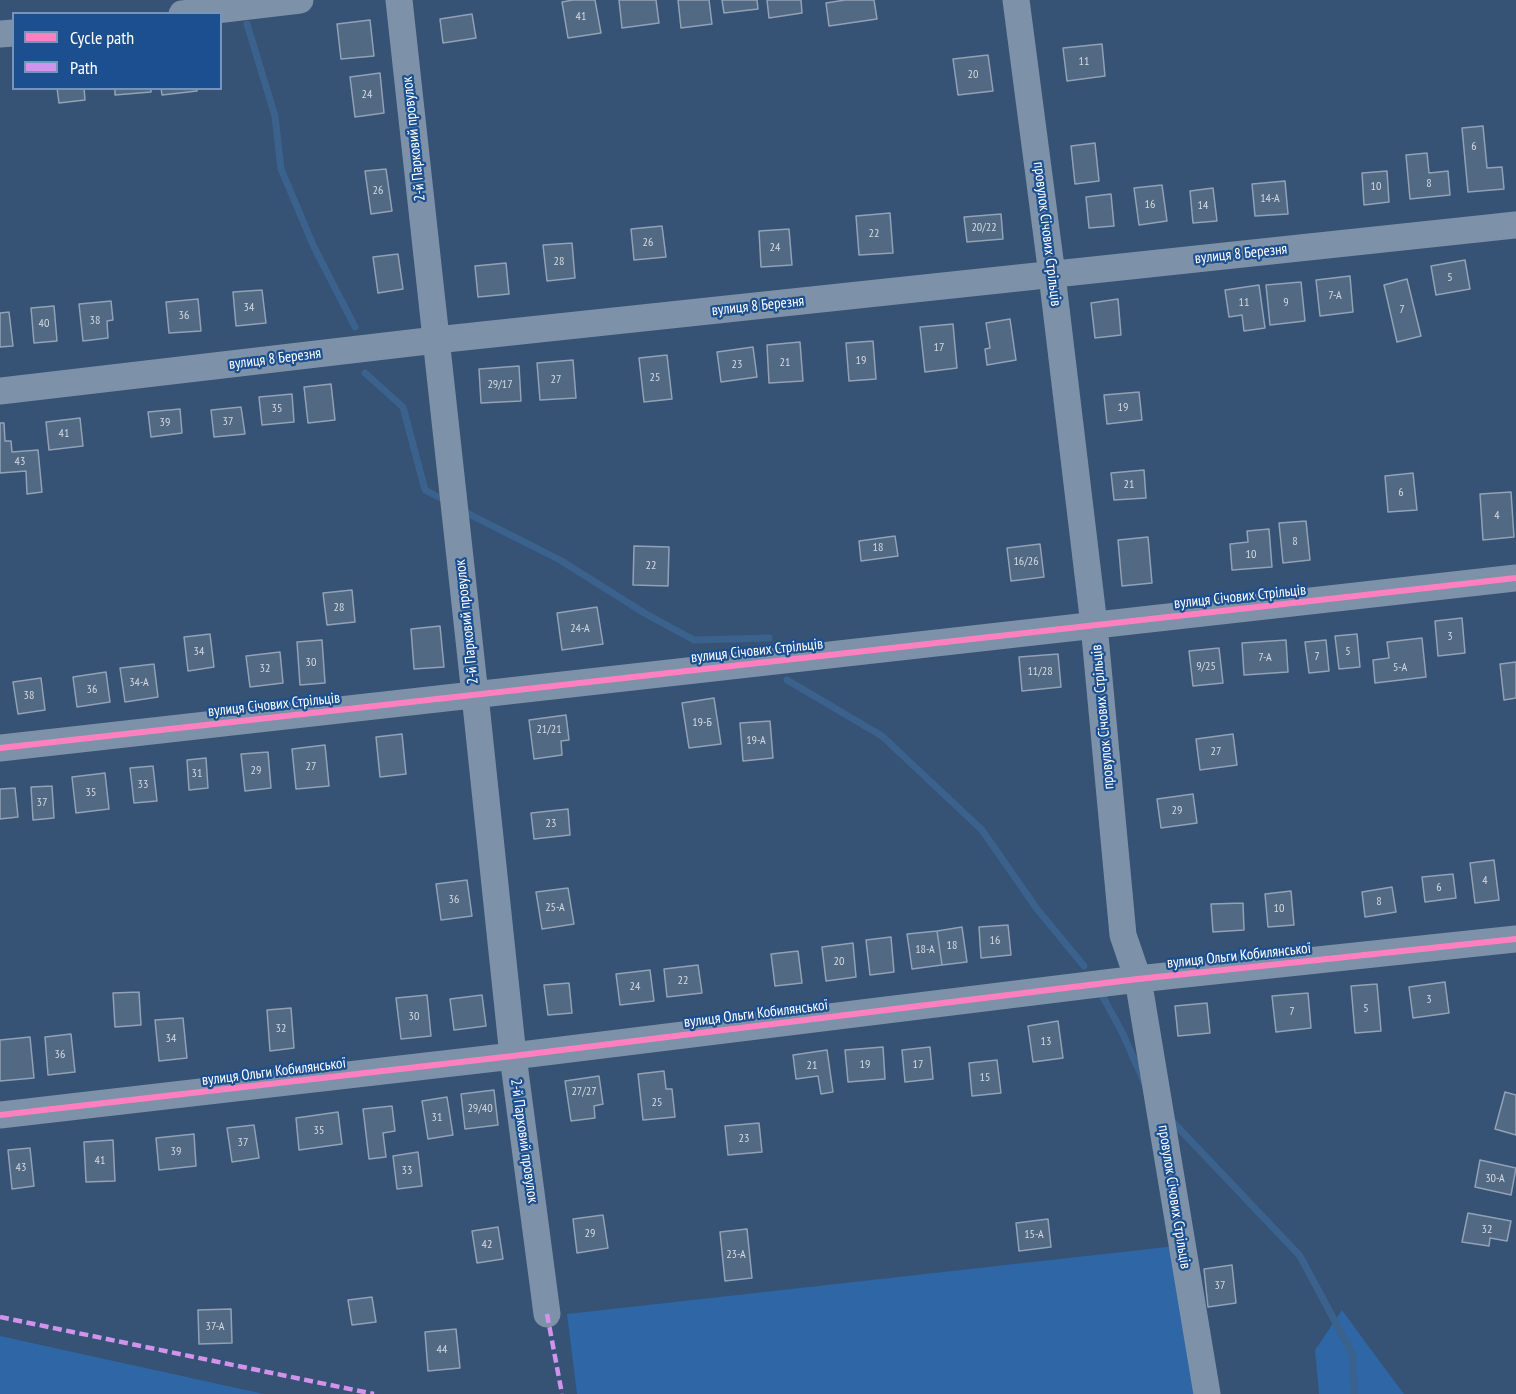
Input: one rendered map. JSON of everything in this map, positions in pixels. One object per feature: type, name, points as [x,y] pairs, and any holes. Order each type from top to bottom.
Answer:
[{"type":"street","points":[[199,12],[300,0]]},
{"type":"street","name":"2-й Парковий провулок","points":[[399,0],[513,1056],[547,1314]]},
{"type":"street","name":"провулок Січових Стрільців","points":[[1016,0],[1094,625],[1123,934],[1138,979],[1207,1394]]},
{"type":"street","name":"вулиця 8 Березня","points":[[0,391],[436,340],[1516,225]]},
{"type":"street","name":"вулиця Січових Стрільців","points":[[0,748],[1516,578]]},
{"type":"street","name":"вулиця Ольги Кобилянської","points":[[0,1115],[513,1056],[1138,979],[1516,939]]},
{"type":"shaded area","points":[[1176,1246],[1197,1394],[577,1394],[567,1314]]},
{"type":"shaded area","points":[[1342,1310],[1404,1394],[1319,1394],[1315,1350]]},
{"type":"shaded area","points":[[0,1336],[264,1394],[0,1394]]},
{"type":"building","points":[[595,0],[601,33],[568,38],[562,2]]},
{"type":"building","points":[[619,0],[656,0],[659,23],[622,28]]},
{"type":"building","points":[[678,0],[709,0],[712,24],[681,28]]},
{"type":"building","points":[[722,0],[757,0],[758,9],[724,13]]},
{"type":"building","points":[[767,0],[801,0],[802,13],[769,18]]},
{"type":"building","points":[[845,0],[874,0],[877,19],[829,26],[826,3]]},
{"type":"building","points":[[472,14],[476,38],[443,43],[440,19]]},
{"type":"building","points":[[370,20],[374,56],[341,59],[337,24]]},
{"type":"building","points":[[1102,44],[1105,76],[1067,81],[1063,48]]},
{"type":"building","points":[[988,55],[993,91],[958,95],[953,59]]},
{"type":"building","points":[[380,73],[384,113],[355,117],[350,77]]},
{"type":"building","points":[[57,90],[84,90],[85,100],[59,103]]},
{"type":"building","points":[[115,90],[151,90],[151,92],[115,95]]},
{"type":"building","points":[[161,90],[197,90],[197,91],[162,95]]},
{"type":"building","points":[[1483,126],[1487,168],[1502,167],[1504,189],[1468,192],[1462,128]]},
{"type":"building","points":[[1095,143],[1099,181],[1075,184],[1071,146]]},
{"type":"building","points":[[1427,153],[1429,173],[1448,171],[1450,195],[1410,199],[1406,155]]},
{"type":"building","points":[[386,169],[392,211],[371,214],[365,171]]},
{"type":"building","points":[[1387,171],[1389,202],[1364,205],[1362,173]]},
{"type":"building","points":[[1285,181],[1288,214],[1255,216],[1252,184]]},
{"type":"building","points":[[1162,185],[1167,221],[1139,225],[1134,188]]},
{"type":"building","points":[[1213,188],[1217,221],[1193,223],[1190,191]]},
{"type":"building","points":[[1111,194],[1114,226],[1089,228],[1086,197]]},
{"type":"building","points":[[890,213],[893,253],[859,255],[856,216]]},
{"type":"building","points":[[1001,214],[1003,239],[967,242],[964,217]]},
{"type":"building","points":[[662,226],[666,257],[634,260],[631,229]]},
{"type":"building","points":[[789,229],[792,265],[761,267],[759,231]]},
{"type":"building","points":[[572,243],[575,278],[547,281],[543,245]]},
{"type":"building","points":[[398,254],[403,289],[378,293],[373,257]]},
{"type":"building","points":[[1465,260],[1470,289],[1436,295],[1431,266]]},
{"type":"building","points":[[506,263],[509,294],[478,297],[475,266]]},
{"type":"building","points":[[1350,276],[1353,312],[1320,316],[1316,280]]},
{"type":"building","points":[[1407,279],[1421,336],[1397,342],[1384,285]]},
{"type":"building","points":[[1301,282],[1305,321],[1270,325],[1266,285]]},
{"type":"building","points":[[1259,285],[1265,328],[1244,331],[1242,315],[1229,317],[1225,290]]},
{"type":"building","points":[[262,290],[266,323],[236,326],[233,292]]},
{"type":"building","points":[[198,299],[201,331],[169,333],[166,302]]},
{"type":"building","points":[[1118,299],[1121,335],[1095,338],[1091,303]]},
{"type":"building","points":[[111,301],[113,320],[107,321],[108,338],[83,341],[79,304]]},
{"type":"building","points":[[54,306],[57,341],[34,343],[31,308]]},
{"type":"building","points":[[9,312],[13,346],[0,347],[0,313]]},
{"type":"building","points":[[1010,319],[1016,360],[987,365],[985,349],[990,348],[986,323]]},
{"type":"building","points":[[953,324],[957,368],[925,372],[920,327]]},
{"type":"building","points":[[873,341],[876,379],[849,381],[846,343]]},
{"type":"building","points":[[800,342],[803,381],[769,383],[767,345]]},
{"type":"building","points":[[753,347],[757,377],[721,382],[717,352]]},
{"type":"building","points":[[667,355],[672,399],[644,402],[639,358]]},
{"type":"building","points":[[573,360],[576,398],[540,400],[537,363]]},
{"type":"building","points":[[519,366],[521,401],[481,403],[479,369]]},
{"type":"building","points":[[331,384],[335,420],[308,423],[304,387]]},
{"type":"building","points":[[1139,392],[1142,420],[1107,424],[1104,395]]},
{"type":"building","points":[[292,394],[294,422],[262,425],[259,397]]},
{"type":"building","points":[[241,407],[245,434],[214,437],[211,410]]},
{"type":"building","points":[[180,409],[182,433],[151,437],[148,412]]},
{"type":"building","points":[[80,418],[83,446],[49,450],[46,422]]},
{"type":"building","points":[[0,423],[4,423],[5,441],[11,441],[12,452],[38,450],[42,492],[27,494],[26,471],[0,473]]},
{"type":"building","points":[[1144,470],[1146,498],[1114,500],[1111,473]]},
{"type":"building","points":[[1413,473],[1417,510],[1388,512],[1385,476]]},
{"type":"building","points":[[1511,492],[1514,537],[1483,540],[1480,494]]},
{"type":"building","points":[[1306,521],[1310,560],[1283,563],[1279,523]]},
{"type":"building","points":[[1269,529],[1272,567],[1232,570],[1230,544],[1248,542],[1247,531]]},
{"type":"building","points":[[895,536],[898,556],[861,561],[859,541]]},
{"type":"building","points":[[1148,537],[1152,583],[1122,586],[1118,540]]},
{"type":"building","points":[[1040,544],[1044,577],[1011,581],[1007,548]]},
{"type":"building","points":[[634,546],[669,547],[668,586],[633,585]]},
{"type":"building","points":[[352,590],[355,622],[327,625],[323,593]]},
{"type":"building","points":[[597,607],[603,644],[562,650],[557,613]]},
{"type":"building","points":[[1462,618],[1465,653],[1438,656],[1435,621]]},
{"type":"building","points":[[440,626],[444,667],[414,669],[411,629]]},
{"type":"building","points":[[210,634],[214,667],[188,671],[184,637]]},
{"type":"building","points":[[1357,634],[1360,667],[1339,669],[1335,636]]},
{"type":"building","points":[[1422,638],[1426,677],[1375,683],[1373,660],[1389,658],[1387,642]]},
{"type":"building","points":[[322,640],[325,683],[300,685],[297,642]]},
{"type":"building","points":[[1286,640],[1288,672],[1244,675],[1242,643]]},
{"type":"building","points":[[1326,640],[1329,671],[1309,673],[1305,642]]},
{"type":"building","points":[[1219,648],[1223,683],[1193,686],[1189,651]]},
{"type":"building","points":[[280,652],[283,683],[250,687],[246,656]]},
{"type":"building","points":[[1058,654],[1061,687],[1022,691],[1019,657]]},
{"type":"building","points":[[1516,662],[1516,698],[1504,700],[1500,664]]},
{"type":"building","points":[[154,664],[158,697],[125,702],[120,668]]},
{"type":"building","points":[[106,672],[110,702],[77,707],[73,677]]},
{"type":"building","points":[[41,678],[45,710],[18,714],[13,682]]},
{"type":"building","points":[[714,698],[721,744],[689,748],[682,703]]},
{"type":"building","points":[[566,715],[569,740],[561,741],[562,755],[534,759],[529,720]]},
{"type":"building","points":[[770,721],[773,758],[743,761],[740,723]]},
{"type":"building","points":[[402,734],[406,774],[380,777],[376,737]]},
{"type":"building","points":[[1233,734],[1237,765],[1200,770],[1196,739]]},
{"type":"building","points":[[325,745],[329,786],[296,789],[292,749]]},
{"type":"building","points":[[268,752],[271,788],[245,791],[241,754]]},
{"type":"building","points":[[206,758],[208,788],[189,790],[187,760]]},
{"type":"building","points":[[153,766],[157,801],[134,803],[130,768]]},
{"type":"building","points":[[105,773],[109,809],[76,813],[72,777]]},
{"type":"building","points":[[52,786],[54,818],[33,820],[31,787]]},
{"type":"building","points":[[15,788],[18,817],[0,819],[0,789]]},
{"type":"building","points":[[1193,794],[1197,823],[1161,828],[1157,799]]},
{"type":"building","points":[[568,809],[570,835],[534,839],[531,813]]},
{"type":"building","points":[[1494,860],[1499,900],[1475,903],[1470,863]]},
{"type":"building","points":[[1453,874],[1456,898],[1425,902],[1422,877]]},
{"type":"building","points":[[467,880],[472,916],[441,920],[436,884]]},
{"type":"building","points":[[1392,887],[1396,912],[1365,917],[1362,892]]},
{"type":"building","points":[[568,888],[574,924],[542,929],[536,892]]},
{"type":"building","points":[[1291,891],[1294,925],[1268,927],[1265,894]]},
{"type":"building","points":[[1243,903],[1244,930],[1213,932],[1211,904]]},
{"type":"building","points":[[1008,925],[1011,955],[981,958],[979,927]]},
{"type":"building","points":[[962,927],[967,962],[942,965],[937,931]]},
{"type":"building","points":[[937,931],[942,965],[912,969],[907,934]]},
{"type":"building","points":[[891,937],[894,972],[870,975],[866,940]]},
{"type":"building","points":[[853,943],[856,977],[826,981],[822,947]]},
{"type":"building","points":[[798,951],[802,983],[775,986],[771,954]]},
{"type":"building","points":[[698,965],[702,993],[667,997],[664,969]]},
{"type":"building","points":[[650,970],[654,1001],[620,1005],[616,974]]},
{"type":"building","points":[[1445,982],[1449,1013],[1413,1018],[1409,987]]},
{"type":"building","points":[[569,983],[572,1013],[548,1015],[544,985]]},
{"type":"building","points":[[1377,984],[1381,1031],[1355,1033],[1351,986]]},
{"type":"building","points":[[139,992],[141,1025],[115,1027],[113,993]]},
{"type":"building","points":[[1308,993],[1311,1028],[1276,1032],[1272,996]]},
{"type":"building","points":[[427,995],[431,1036],[401,1039],[396,998]]},
{"type":"building","points":[[482,995],[486,1026],[454,1030],[450,999]]},
{"type":"building","points":[[1207,1003],[1210,1033],[1178,1036],[1175,1006]]},
{"type":"building","points":[[291,1008],[294,1048],[270,1051],[267,1010]]},
{"type":"building","points":[[183,1018],[187,1058],[159,1061],[155,1020]]},
{"type":"building","points":[[1058,1021],[1063,1058],[1033,1062],[1028,1026]]},
{"type":"building","points":[[71,1034],[75,1072],[48,1075],[45,1037]]},
{"type":"building","points":[[30,1037],[34,1078],[0,1081],[0,1040]]},
{"type":"building","points":[[883,1047],[885,1079],[848,1082],[845,1050]]},
{"type":"building","points":[[930,1047],[933,1079],[905,1082],[902,1050]]},
{"type":"building","points":[[827,1050],[833,1092],[821,1094],[818,1076],[796,1079],[793,1055]]},
{"type":"building","points":[[997,1060],[1001,1093],[972,1096],[969,1063]]},
{"type":"building","points":[[664,1071],[666,1089],[672,1089],[675,1117],[643,1120],[638,1074]]},
{"type":"building","points":[[599,1076],[603,1104],[594,1106],[595,1118],[571,1121],[565,1081]]},
{"type":"building","points":[[494,1090],[498,1125],[465,1129],[461,1094]]},
{"type":"building","points":[[1505,1092],[1516,1095],[1516,1135],[1495,1129]]},
{"type":"building","points":[[447,1097],[453,1135],[428,1139],[422,1101]]},
{"type":"building","points":[[392,1106],[395,1131],[383,1133],[386,1157],[369,1159],[363,1109]]},
{"type":"building","points":[[338,1112],[342,1144],[299,1150],[296,1118]]},
{"type":"building","points":[[759,1123],[762,1152],[728,1155],[725,1126]]},
{"type":"building","points":[[254,1125],[259,1158],[232,1162],[227,1128]]},
{"type":"building","points":[[194,1134],[196,1166],[159,1170],[156,1138]]},
{"type":"building","points":[[113,1140],[115,1181],[86,1182],[84,1142]]},
{"type":"building","points":[[30,1148],[34,1186],[12,1189],[8,1150]]},
{"type":"building","points":[[418,1152],[422,1186],[397,1189],[393,1156]]},
{"type":"building","points":[[1480,1160],[1516,1168],[1511,1195],[1475,1187]]},
{"type":"building","points":[[1468,1213],[1511,1221],[1507,1241],[1490,1238],[1489,1246],[1462,1242]]},
{"type":"building","points":[[603,1215],[608,1248],[577,1253],[573,1219]]},
{"type":"building","points":[[1048,1219],[1051,1247],[1019,1251],[1016,1223]]},
{"type":"building","points":[[498,1227],[503,1259],[477,1263],[472,1231]]},
{"type":"building","points":[[747,1229],[752,1278],[725,1281],[720,1232]]},
{"type":"building","points":[[1232,1265],[1236,1303],[1208,1307],[1204,1269]]},
{"type":"building","points":[[372,1297],[376,1322],[352,1325],[348,1300]]},
{"type":"building","points":[[231,1309],[232,1343],[199,1344],[198,1310]]},
{"type":"building","points":[[456,1329],[460,1368],[428,1371],[425,1332]]},
{"type":"waterway","points":[[247,24],[275,116],[281,169],[314,247],[355,327]]},
{"type":"waterway","points":[[365,373],[403,407],[425,490],[448,502]]},
{"type":"waterway","points":[[463,511],[560,560],[646,614],[694,640],[769,638]]},
{"type":"waterway","points":[[787,680],[882,736],[982,830],[1037,909],[1084,966]]},
{"type":"waterway","points":[[1102,995],[1123,1034],[1144,1082]]},
{"type":"waterway","points":[[1171,1120],[1300,1256],[1353,1355],[1354,1394]]},
{"type":"marked path","points":[[547,1314],[562,1394]]},
{"type":"marked path","points":[[0,1317],[374,1394]]},
{"type":"cycle path","points":[[0,748],[1516,578]]},
{"type":"cycle path","points":[[0,1115],[513,1056],[1138,979],[1516,939]]}]
